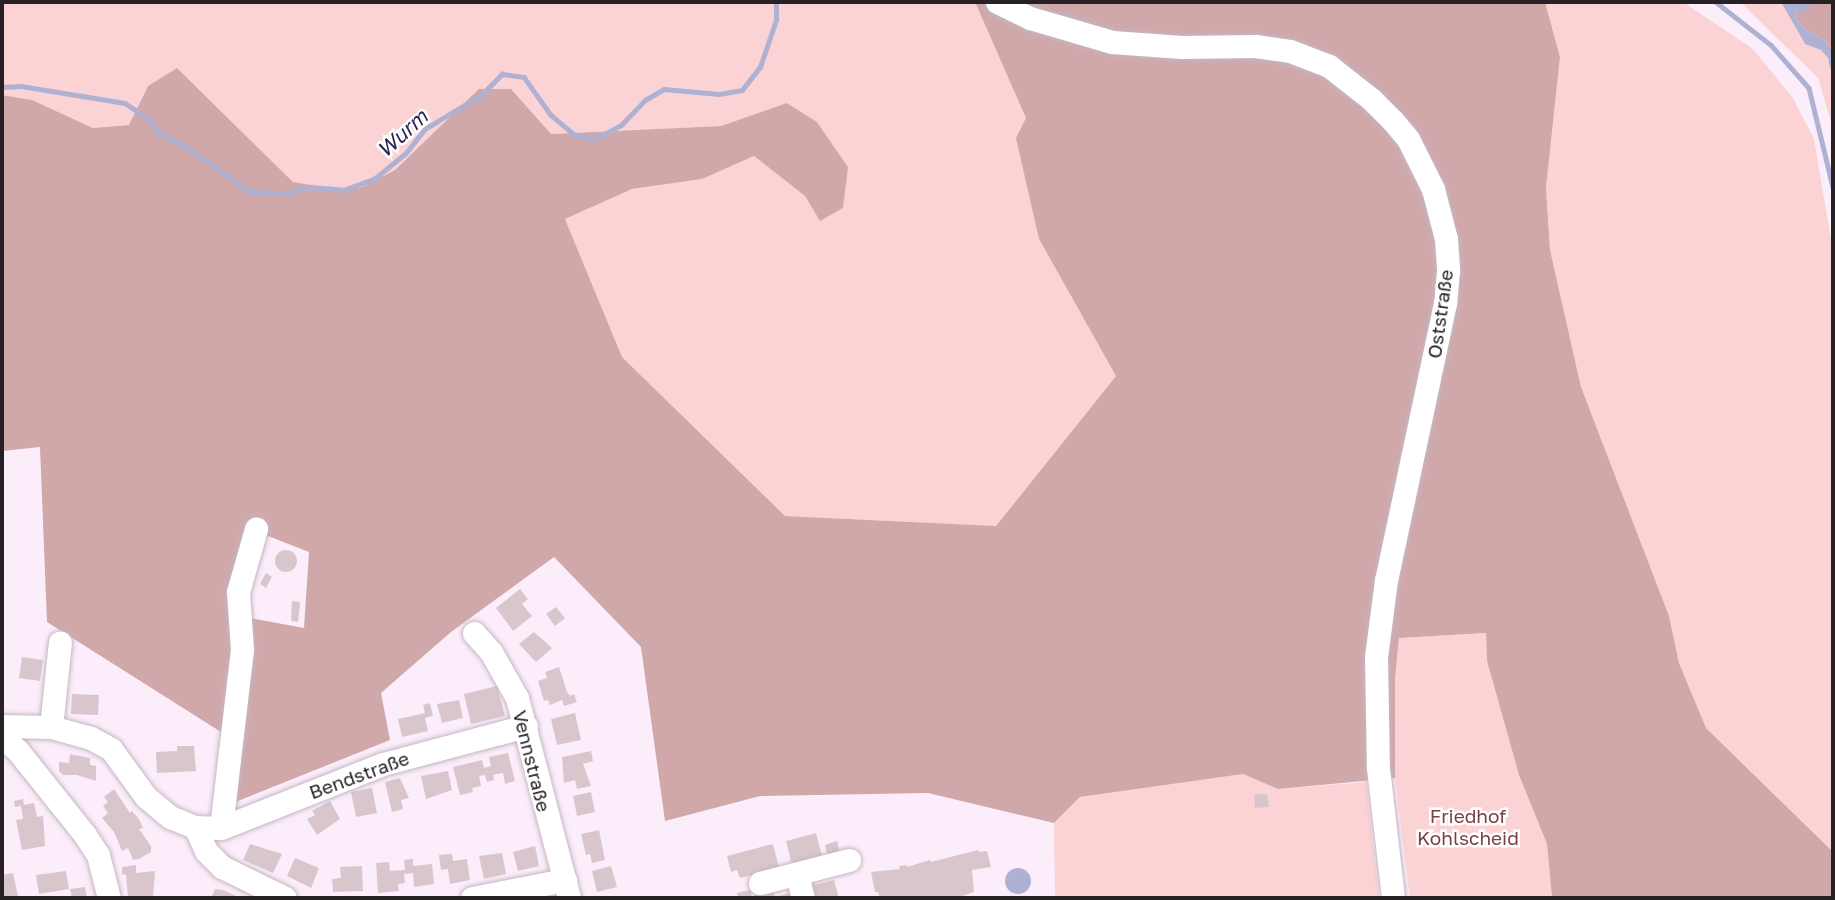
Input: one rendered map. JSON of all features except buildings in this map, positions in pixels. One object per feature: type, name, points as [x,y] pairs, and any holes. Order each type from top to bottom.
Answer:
[{"type":"street","name":"Oststraße","points":[[997,2],[1030,18],[1112,43],[1182,47],[1255,46],[1290,51],[1329,66],[1371,99],[1393,121],[1408,139],[1433,189],[1446,239],[1448,271],[1445,303],[1386,580],[1376,657],[1378,768],[1393,898]]},
{"type":"street","points":[[221,828],[242,649],[238,592],[256,529]]},
{"type":"street","name":"Vennstraße","points":[[474,633],[505,675],[526,726],[547,820],[567,889]]},
{"type":"street","points":[[51,727],[60,642]]},
{"type":"street","name":"Bendstraße","points":[[2,726],[71,730],[111,749],[146,797],[170,817],[195,827],[221,828],[383,764],[526,726]]},
{"type":"street","points":[[2,737],[18,751],[85,835],[97,855],[109,898]]},
{"type":"street","points":[[195,827],[206,851],[222,866],[285,898]]},
{"type":"street","points":[[761,883],[849,860]]},
{"type":"street","points":[[797,874],[803,898]]},
{"type":"street","points":[[472,898],[567,889]]},
{"type":"green space","points":[[2,2],[975,2],[1027,119],[1039,239],[1116,376],[996,526],[785,516],[622,357],[565,219],[632,189],[702,179],[754,156],[805,196],[821,221],[848,167],[817,122],[787,103],[721,126],[550,134],[511,89],[480,89],[395,170],[362,187],[334,189],[294,183],[177,68],[148,86],[129,125],[93,128],[32,100],[2,95]]},
{"type":"green space","points":[[1545,2],[1683,2],[1753,49],[1793,98],[1814,139],[1833,251],[1833,852],[1706,728],[1679,663],[1669,616],[1581,387],[1550,250],[1546,188],[1560,57]]},
{"type":"green space","points":[[1740,2],[1781,2],[1804,43],[1821,49],[1828,58],[1833,80],[1833,129],[1818,78]]},
{"type":"green space","name":"Friedhof Kohlscheid","points":[[1486,633],[1487,661],[1519,775],[1547,844],[1552,898],[1410,898],[1395,778],[1395,678],[1399,638]]},
{"type":"green space","points":[[1243,774],[1278,789],[1366,782],[1379,898],[1055,898],[1054,823],[1080,797]]},
{"type":"shaded area","points":[[975,2],[1545,2],[1560,57],[1546,188],[1550,250],[1581,387],[1669,616],[1679,663],[1706,728],[1833,852],[1833,898],[1552,898],[1547,844],[1519,775],[1487,661],[1486,633],[1399,638],[1395,678],[1395,778],[1278,789],[1243,774],[1080,797],[1054,823],[928,793],[760,796],[665,821],[641,647],[554,557],[451,632],[381,693],[390,740],[213,811],[221,732],[47,622],[40,447],[2,451],[2,95],[32,100],[93,128],[129,125],[148,86],[177,68],[293,182],[334,189],[362,187],[395,170],[479,89],[511,89],[551,134],[721,126],[787,103],[817,122],[848,167],[843,208],[820,221],[805,196],[754,156],[702,179],[632,189],[565,219],[622,357],[785,516],[996,526],[1116,376],[1039,239],[1016,138],[1026,118]],"holes":[[[268,536],[309,552],[304,628],[250,618],[243,612],[262,542]]]},
{"type":"shaded area","points":[[1806,2],[1833,2],[1833,51],[1825,40],[1805,29],[1795,17],[1796,10],[1811,5]]},
{"type":"water","points":[[1781,2],[1811,4],[1804,14],[1796,10],[1795,17],[1805,29],[1825,40],[1833,51],[1833,80],[1828,58],[1821,50],[1805,44]]},
{"type":"water","points":[[1018,868],[1027,872],[1031,881],[1027,890],[1018,894],[1009,890],[1005,881],[1009,872]]},
{"type":"waterway","name":"Wurm","points":[[2,87],[21,86],[125,103],[147,118],[160,133],[193,151],[250,192],[285,193],[311,187],[343,190],[374,179],[406,153],[425,129],[481,95],[502,74],[524,77],[551,115],[575,135],[595,139],[621,125],[645,100],[664,89],[719,94],[742,90],[760,67],[776,20],[776,2]]},
{"type":"waterway","name":"Wurm","points":[[1716,2],[1771,45],[1809,88],[1833,187]]}]
